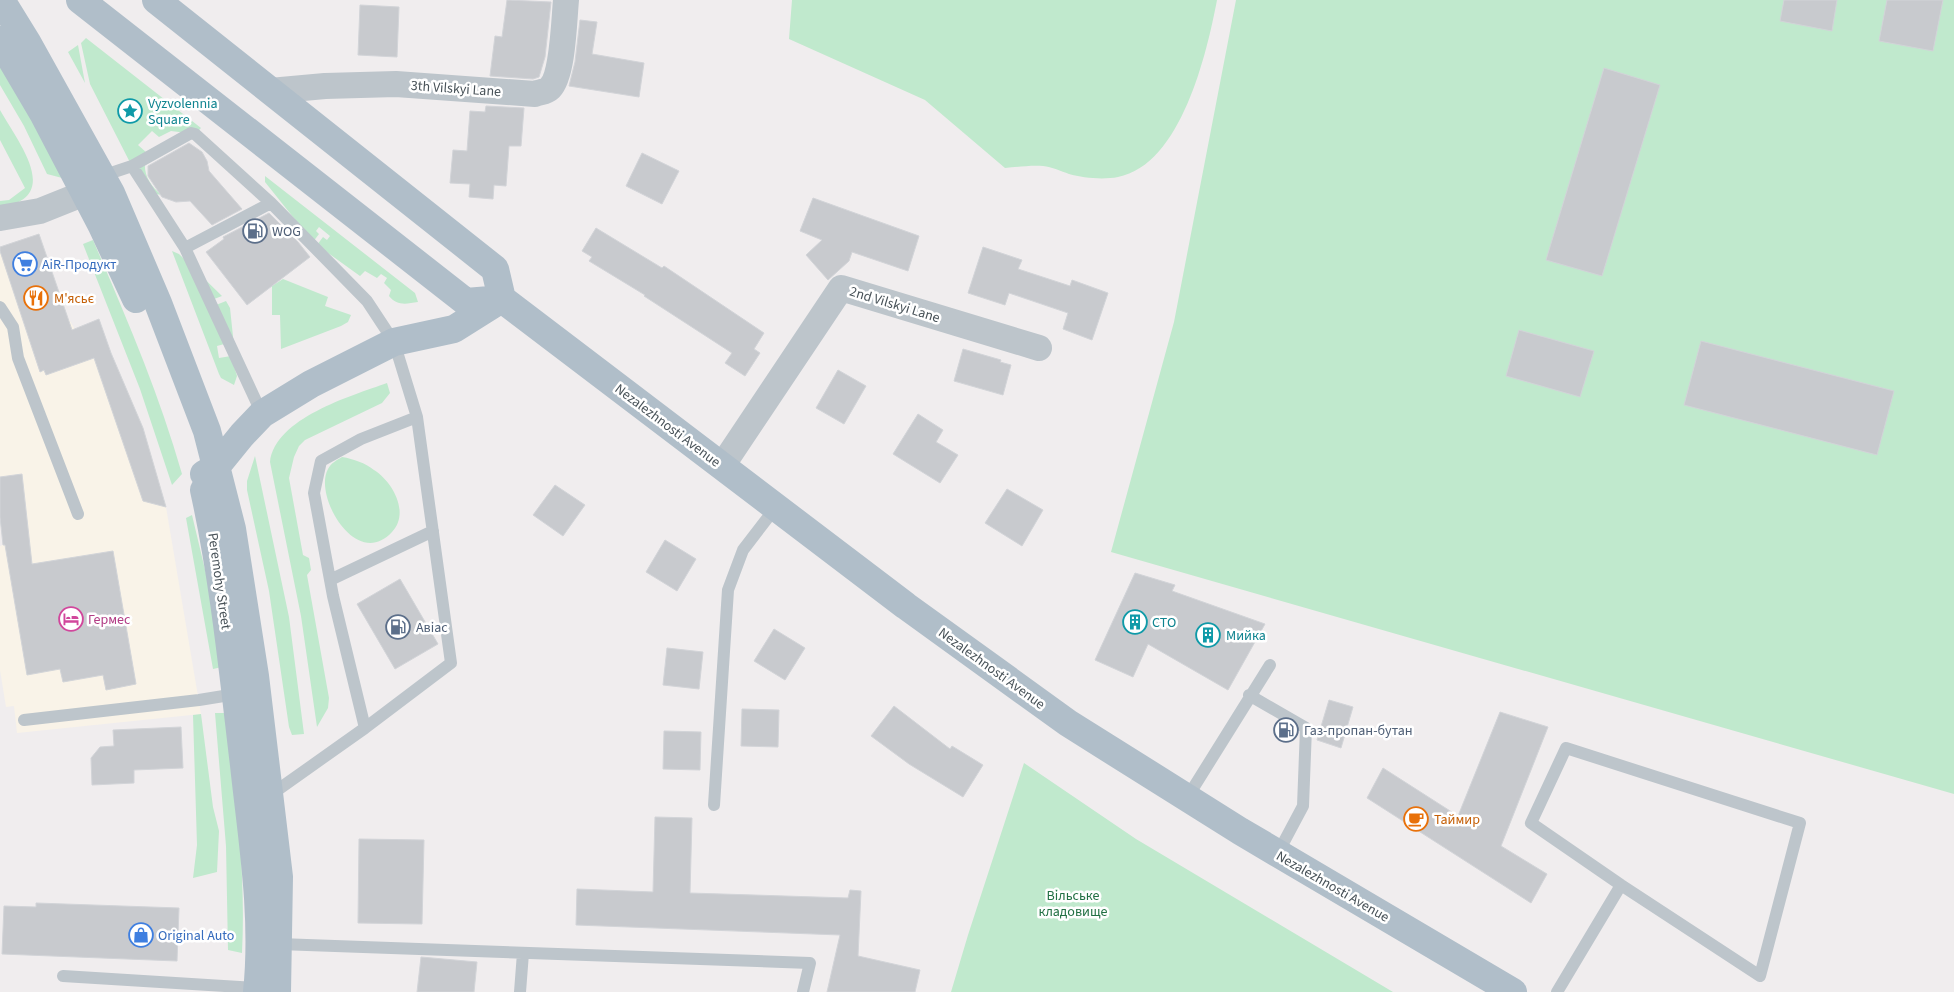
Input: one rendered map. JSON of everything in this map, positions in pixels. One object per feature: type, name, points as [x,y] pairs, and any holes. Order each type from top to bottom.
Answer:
[{"type":"main road","points":[[0,0],[27,42],[93,185]]},
{"type":"main road","points":[[80,0],[466,302],[502,299]]},
{"type":"main road","points":[[156,0],[495,269],[502,299]]},
{"type":"main road","points":[[0,40],[44,115],[93,185]]},
{"type":"main road","name":"Peremohy Street","points":[[93,185],[102,226],[139,307],[189,434],[208,471],[232,529],[256,676],[257,886],[264,991]]},
{"type":"main road","points":[[208,471],[262,414],[311,384],[394,342],[454,329],[502,299]]},
{"type":"main road","name":"Nezalezhnosti Avenue","points":[[502,299],[906,606],[1068,723],[1187,798],[1513,992]]},
{"type":"main road","name":"Peremohy Street","points":[[208,471],[215,542],[236,694],[258,795],[279,876],[279,944],[264,991]]},
{"type":"street","name":"3th Vilskyi Lane","points":[[270,91],[325,86],[396,84],[535,94],[548,90],[555,82],[559,66],[566,0]]},
{"type":"street","points":[[0,218],[40,210],[93,185]]},
{"type":"street","name":"2nd Vilskyi Lane","points":[[722,466],[841,288],[1039,348]]},
{"type":"lane","points":[[93,185],[132,166],[191,132],[195,134],[271,203],[367,301],[394,342],[417,417],[452,663],[365,728],[258,795]]},
{"type":"lane","points":[[132,166],[185,248],[262,414]]},
{"type":"lane","points":[[185,248],[271,203]]},
{"type":"lane","points":[[0,307],[13,327],[18,358],[78,514]]},
{"type":"lane","points":[[365,728],[330,580],[314,493],[321,461],[361,439],[417,417]]},
{"type":"lane","points":[[714,806],[728,590],[743,550],[776,507]]},
{"type":"lane","points":[[330,580],[433,531]]},
{"type":"lane","points":[[1187,798],[1249,695],[1270,664]]},
{"type":"lane","points":[[24,720],[200,700],[236,694]]},
{"type":"lane","points":[[1249,695],[1306,728],[1303,806],[1278,853]]},
{"type":"lane","points":[[1566,748],[1800,823],[1760,976],[1622,885],[1531,823],[1566,748]]},
{"type":"lane","points":[[1557,992],[1622,885]]},
{"type":"lane","points":[[279,944],[810,963],[803,992]]},
{"type":"lane","points":[[520,992],[523,953]]},
{"type":"lane","points":[[63,976],[264,991]]},
{"type":"shaded area","points":[[39,234],[68,318],[75,329],[99,319],[111,354],[143,428],[166,507],[201,714],[17,733],[14,706],[6,707],[0,670],[0,546],[3,545],[0,517],[0,247]]},
{"type":"green space","points":[[792,0],[1217,0],[1198,76],[1174,130],[1159,152],[1140,168],[1118,177],[1100,178],[1069,174],[1043,166],[1005,168],[925,100],[789,39]]},
{"type":"green space","points":[[1236,0],[1954,0],[1954,794],[1111,552],[1174,322]]},
{"type":"green space","points":[[86,38],[201,128],[195,134],[171,131],[159,137],[152,131],[138,145],[147,153],[145,171],[147,177],[153,187],[162,195],[143,188],[90,84],[81,43]]},
{"type":"green space","points":[[78,45],[85,83],[68,52]]},
{"type":"green space","points":[[0,57],[66,179],[47,174],[24,126],[0,85]]},
{"type":"green space","points":[[0,110],[25,152],[31,167],[33,181],[30,193],[19,202],[0,207],[0,201],[9,200],[25,188],[0,140]]},
{"type":"green space","points":[[265,176],[415,293],[418,302],[406,304],[395,301],[389,296],[391,290],[384,283],[387,278],[381,274],[377,278],[365,271],[360,276],[317,245],[323,237],[327,240],[330,236],[319,227],[316,231],[319,234],[313,242],[265,182]]},
{"type":"green space","points":[[93,240],[141,356],[173,444],[182,474],[172,485],[140,389],[83,244]]},
{"type":"green space","points":[[172,251],[179,254],[222,296],[209,301],[211,307],[226,301],[230,308],[234,346],[228,343],[217,346],[219,358],[231,356],[237,376],[234,385],[221,378],[219,374]]},
{"type":"green space","points":[[283,279],[328,297],[325,306],[351,315],[348,322],[281,349],[280,315],[272,315],[272,286]]},
{"type":"green space","points":[[387,383],[390,393],[382,403],[305,440],[299,446],[294,457],[289,478],[303,555],[309,558],[311,570],[307,575],[329,698],[328,708],[317,727],[301,616],[270,462],[275,447],[285,433],[300,421],[335,402]]},
{"type":"green space","points":[[255,456],[289,617],[304,734],[292,735],[289,727],[269,591],[247,490],[247,481]]},
{"type":"green space","points":[[342,457],[367,465],[381,475],[397,498],[399,516],[397,524],[392,532],[378,542],[365,542],[352,536],[341,525],[332,511],[325,481],[329,467]]},
{"type":"green space","points":[[192,515],[207,578],[222,667],[213,669],[186,518]]},
{"type":"green space","points":[[215,713],[228,713],[237,802],[243,893],[242,953],[228,950],[226,846]]},
{"type":"green space","points":[[201,714],[213,807],[219,831],[217,872],[193,878],[197,845],[193,715]]},
{"type":"green space","name":"Вільське кладовище","points":[[1024,763],[1136,839],[1393,992],[951,992]]},
{"type":"building","points":[[507,0],[551,2],[545,57],[539,77],[533,79],[490,76],[495,36],[502,37]]},
{"type":"building","points":[[1784,0],[1837,0],[1832,31],[1780,21]]},
{"type":"building","points":[[1887,0],[1943,0],[1933,51],[1879,41]]},
{"type":"building","points":[[360,5],[399,7],[397,57],[358,55]]},
{"type":"building","points":[[580,20],[597,22],[592,54],[644,63],[639,97],[569,86],[575,62]]},
{"type":"building","points":[[1604,68],[1660,85],[1602,276],[1546,260]]},
{"type":"building","points":[[486,106],[524,108],[521,146],[509,146],[506,186],[494,185],[493,199],[469,197],[470,184],[450,183],[453,150],[467,151],[470,111],[485,112]]},
{"type":"building","points":[[189,143],[202,152],[207,161],[209,171],[242,209],[212,225],[190,201],[176,202],[162,197],[148,176],[148,166]]},
{"type":"building","points":[[642,153],[679,171],[662,204],[626,186]]},
{"type":"building","points":[[813,198],[919,236],[908,271],[852,252],[849,261],[828,280],[806,255],[822,240],[800,231]]},
{"type":"building","points":[[269,213],[310,257],[247,305],[206,252],[224,239],[223,237]]},
{"type":"building","points":[[596,228],[662,268],[664,266],[764,333],[754,349],[760,353],[745,376],[725,363],[732,353],[645,295],[589,261],[592,257],[582,251]]},
{"type":"building","points":[[39,234],[72,330],[99,319],[111,353],[143,428],[166,507],[143,501],[94,358],[46,375],[44,370],[40,372],[0,251],[0,247]]},
{"type":"building","points":[[983,247],[1022,260],[1018,269],[1070,286],[1072,280],[1108,293],[1092,340],[1063,329],[1068,313],[1009,293],[1005,305],[968,293]]},
{"type":"building","points":[[1519,330],[1594,351],[1580,397],[1506,376]]},
{"type":"building","points":[[1701,341],[1894,391],[1877,455],[1684,405]]},
{"type":"building","points":[[963,349],[1001,360],[1000,362],[1011,365],[1003,395],[954,381]]},
{"type":"building","points":[[838,370],[866,386],[844,424],[816,408]]},
{"type":"building","points":[[918,414],[943,430],[936,442],[958,455],[940,483],[893,454]]},
{"type":"building","name":"Гермес","points":[[22,474],[32,564],[113,551],[136,684],[106,690],[103,675],[63,682],[60,669],[27,675],[5,545],[3,545],[0,517],[0,477]]},
{"type":"building","points":[[555,485],[585,505],[563,536],[533,515]]},
{"type":"building","points":[[1007,489],[1043,510],[1022,546],[985,523]]},
{"type":"building","points":[[665,540],[696,559],[677,591],[646,572]]},
{"type":"building","points":[[1135,573],[1175,585],[1172,591],[1265,624],[1228,690],[1148,644],[1133,677],[1095,660]]},
{"type":"building","points":[[400,579],[438,644],[395,669],[357,604]]},
{"type":"building","points":[[774,629],[805,648],[785,680],[754,661]]},
{"type":"building","points":[[667,648],[703,652],[699,689],[663,685]]},
{"type":"building","points":[[1329,700],[1353,707],[1341,748],[1317,740]]},
{"type":"building","points":[[894,706],[950,749],[952,746],[983,765],[963,797],[909,764],[871,736]]},
{"type":"building","points":[[742,709],[779,710],[778,747],[741,746]]},
{"type":"building","points":[[1500,712],[1548,727],[1501,846],[1547,874],[1531,903],[1367,798],[1383,768],[1458,816]]},
{"type":"building","points":[[181,727],[183,768],[134,770],[134,783],[92,785],[91,758],[100,747],[114,746],[113,730]]},
{"type":"building","points":[[664,731],[701,732],[700,770],[663,769]]},
{"type":"building","points":[[655,817],[692,818],[690,893],[848,898],[850,890],[861,891],[858,956],[920,970],[915,992],[827,992],[840,935],[576,925],[577,889],[653,892]]},
{"type":"building","points":[[359,839],[424,840],[422,924],[358,923]]},
{"type":"building","points":[[36,903],[179,908],[177,961],[2,954],[4,906],[36,907]]},
{"type":"building","points":[[421,957],[477,962],[474,992],[417,992]]},
{"type":"place","name":"Vyzvolennia Square","points":[[130,111]]},
{"type":"place","name":"WOG","points":[[255,231]]},
{"type":"place","name":"AiR-Продукт","points":[[25,264]]},
{"type":"place","name":"М'ясьє","points":[[36,298]]},
{"type":"place","name":"Гермес","points":[[71,619]]},
{"type":"place","name":"СТО","points":[[1135,622]]},
{"type":"place","name":"Авіас","points":[[398,627]]},
{"type":"place","name":"Мийка","points":[[1208,635]]},
{"type":"place","name":"Газ-пропан-бутан","points":[[1286,730]]},
{"type":"place","name":"Таймир","points":[[1416,819]]},
{"type":"place","name":"Original Auto","points":[[141,935]]}]
